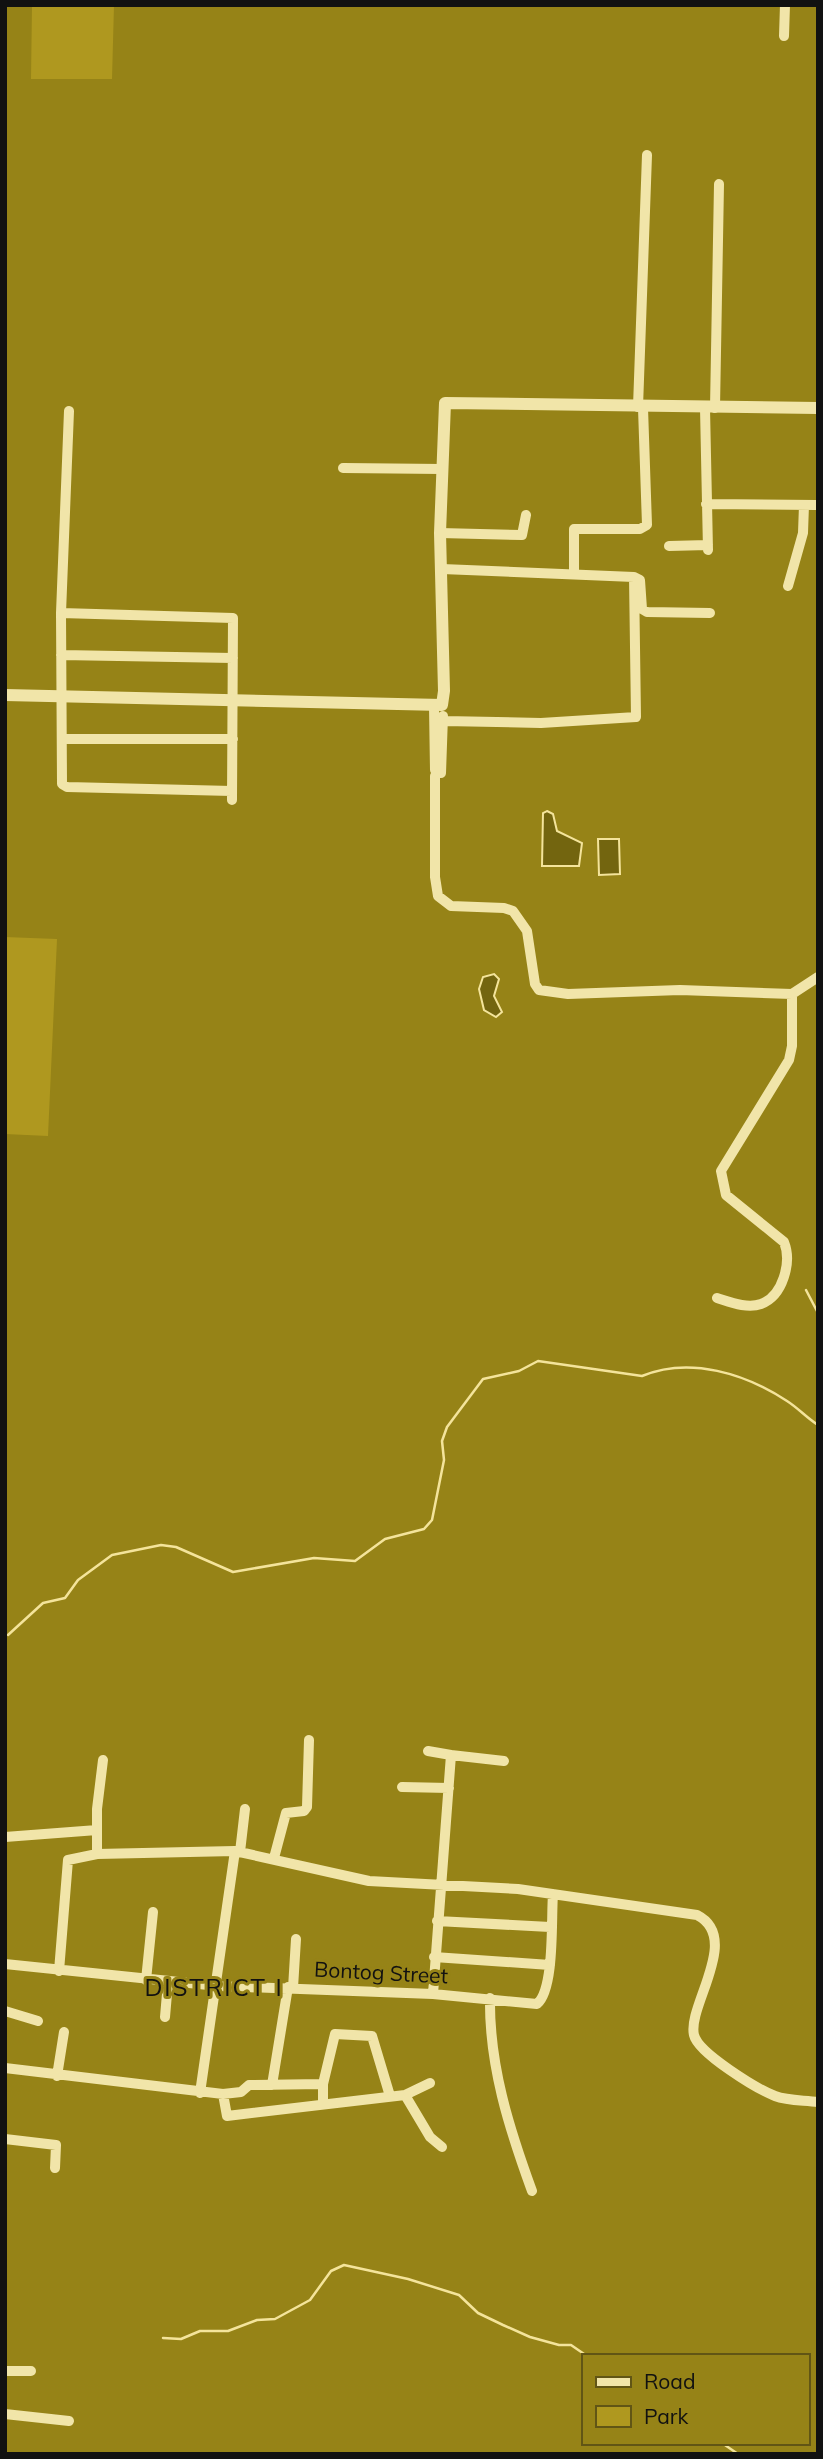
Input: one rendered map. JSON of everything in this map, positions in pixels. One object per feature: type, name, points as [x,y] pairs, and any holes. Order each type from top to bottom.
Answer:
[{"type":"street","points":[[784,36],[785,5]]},
{"type":"street","points":[[574,574],[574,529],[640,529],[647,525],[641,408],[647,155]]},
{"type":"street","points":[[669,546],[708,548],[706,503],[719,184]]},
{"type":"street","points":[[438,775],[438,705],[444,691],[440,533],[445,403],[641,408],[818,408]]},
{"type":"street","points":[[61,613],[230,617],[234,621],[232,796],[67,787],[62,784],[61,613],[69,411]]},
{"type":"street","points":[[344,468],[442,469]]},
{"type":"street","points":[[706,503],[816,505]]},
{"type":"street","points":[[788,586],[803,533],[804,505]]},
{"type":"street","points":[[440,533],[522,535],[526,515]]},
{"type":"street","points":[[442,569],[635,577],[640,580],[642,609],[646,612],[710,613]]},
{"type":"street","points":[[444,721],[541,723],[636,717],[635,577]]},
{"type":"street","points":[[61,655],[233,658]]},
{"type":"street","points":[[5,695],[438,705]]},
{"type":"street","points":[[438,705],[444,721],[437,789],[435,877],[438,896],[451,906],[504,908],[513,911],[527,932],[535,984],[539,990],[568,994],[653,989],[792,994],[818,976]]},
{"type":"street","points":[[62,739],[233,739]]},
{"type":"street","points":[[717,1298],[740,1305],[759,1305],[773,1297],[784,1278],[788,1252],[784,1242],[726,1195],[721,1171],[789,1060],[792,1046],[792,994]]},
{"type":"street","points":[[275,1858],[286,1813],[304,1811],[307,1807],[309,1740]]},
{"type":"street","points":[[428,1751],[504,1761]]},
{"type":"street","points":[[433,1994],[452,1755]]},
{"type":"street","points":[[97,1854],[103,1760]]},
{"type":"street","points":[[402,1787],[449,1788]]},
{"type":"street","points":[[200,2093],[245,1809]]},
{"type":"street","points":[[5,1837],[97,1830]]},
{"type":"street","points":[[58,1971],[68,1860],[97,1854],[237,1852],[275,1858],[325,1874],[369,1881],[441,1883],[553,1894],[704,1918],[713,1931],[714,1950],[694,2029],[699,2045],[774,2096],[818,2102]]},
{"type":"street","points":[[434,1957],[550,1965],[553,1894]]},
{"type":"street","points":[[146,1980],[153,1912]]},
{"type":"street","points":[[437,1921],[550,1927]]},
{"type":"street","points":[[272,2085],[291,1987],[296,1939]]},
{"type":"street","name":"Bontog Street","points":[[5,1964],[218,1986],[433,1994],[537,2004],[543,1998],[550,1965]]},
{"type":"street","points":[[165,2017],[167,1982]]},
{"type":"street","points":[[490,1998],[490,2032],[503,2104],[532,2191]]},
{"type":"street","points":[[5,2011],[38,2021]]},
{"type":"street","points":[[57,2076],[64,2032]]},
{"type":"street","points":[[323,2103],[323,2084],[334,2034],[372,2036],[390,2096]]},
{"type":"street","points":[[5,2068],[200,2093],[240,2093],[249,2085],[323,2084]]},
{"type":"street","points":[[223,2094],[227,2116],[405,2095],[430,2083]]},
{"type":"street","points":[[405,2095],[430,2137],[442,2147]]},
{"type":"street","points":[[5,2139],[56,2146],[55,2168]]},
{"type":"street","points":[[5,2371],[31,2371]]},
{"type":"street","points":[[5,2414],[69,2421]]},
{"type":"green space","points":[[32,5],[114,5],[112,79],[31,79]]},
{"type":"green space","points":[[5,937],[57,939],[48,1136],[5,1134]]},
{"type":"shaded area","points":[[547,811],[553,814],[557,831],[582,843],[579,866],[542,866],[543,813]]},
{"type":"shaded area","points":[[598,839],[619,839],[620,874],[599,875]]},
{"type":"shaded area","points":[[494,974],[499,979],[494,996],[502,1012],[496,1017],[484,1010],[479,989],[483,977]]},
{"type":"waterway","points":[[806,1290],[818,1313]]},
{"type":"waterway","points":[[8,1635],[43,1603],[65,1598],[78,1580],[112,1555],[161,1545],[176,1547],[233,1572],[314,1558],[355,1561],[385,1539],[424,1529],[432,1520],[444,1460],[442,1441],[447,1427],[483,1379],[519,1371],[538,1361],[642,1376],[679,1368],[717,1371],[771,1391],[818,1425]]},
{"type":"waterway","points":[[163,2338],[181,2339],[200,2331],[228,2331],[257,2320],[275,2319],[310,2300],[331,2271],[344,2265],[408,2279],[459,2295],[478,2313],[503,2325],[530,2337],[559,2345],[571,2345],[584,2354]]},
{"type":"waterway","points":[[725,2445],[738,2454]]},
{"type":"district","name":"DISTRICT I","points":[[214,1988]]}]
